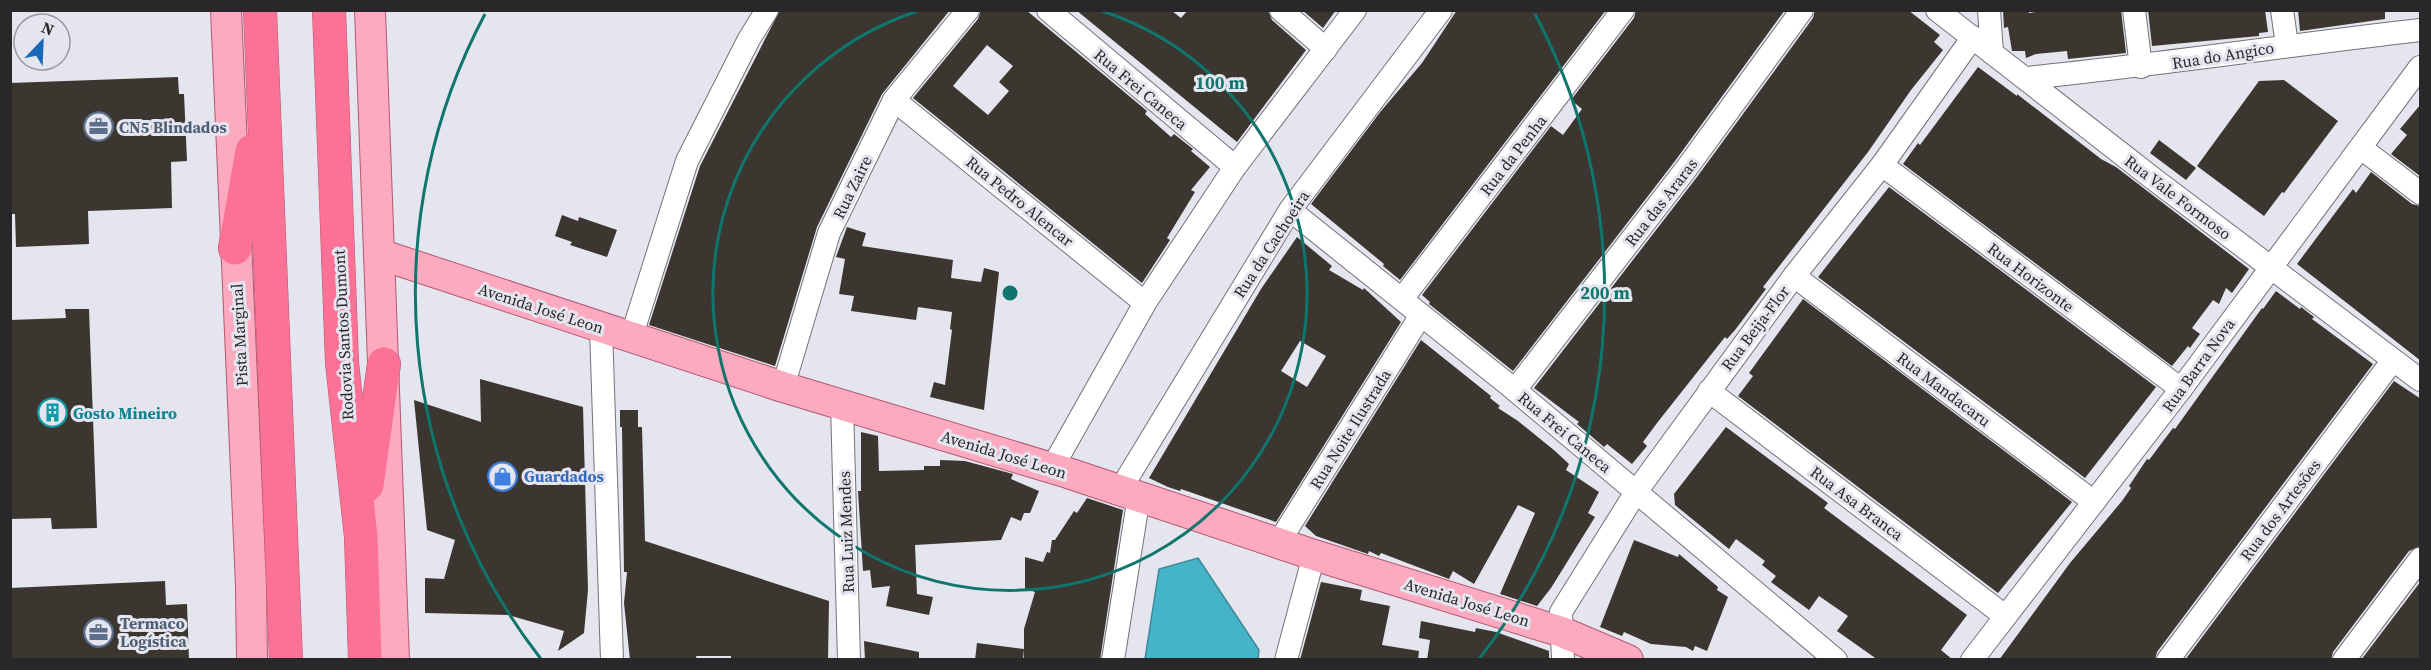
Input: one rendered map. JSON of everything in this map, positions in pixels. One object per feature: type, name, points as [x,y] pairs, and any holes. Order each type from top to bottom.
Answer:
[{"type":"highway","points":[[260,10],[286,660]]},
{"type":"highway","name":"Rodovia Santos Dumont","points":[[329,10],[342,363],[360,537],[365,660]]},
{"type":"highway","points":[[235,248],[263,90]]},
{"type":"highway","points":[[360,537],[384,364]]},
{"type":"main road","name":"Pista Marginal","points":[[226,10],[251,586],[252,660]]},
{"type":"main road","points":[[370,10],[394,660]]},
{"type":"main road","name":"Avenida José Leon","points":[[379,254],[783,387],[1060,470],[1279,542],[1562,646],[1628,660]]},
{"type":"street","points":[[631,338],[687,161],[749,39],[767,10]]},
{"type":"street","name":"Rua Zaire","points":[[783,387],[829,233],[894,100],[968,10]]},
{"type":"street","name":"Rua Frei Caneca","points":[[1048,10],[1235,167]]},
{"type":"street","points":[[1281,10],[1326,49]]},
{"type":"street","points":[[1060,470],[1145,303],[1235,167],[1355,10]]},
{"type":"street","name":"Rua da Cachoeira","points":[[1120,490],[1290,210],[1441,10]]},
{"type":"street","name":"Rua da Penha","points":[[1402,299],[1623,10]]},
{"type":"street","name":"Rua das Araras","points":[[1515,390],[1686,169],[1802,10]]},
{"type":"street","name":"Rua Vale Formoso","points":[[1937,10],[2155,180],[2421,380]]},
{"type":"street","points":[[1989,10],[1992,53]]},
{"type":"street","points":[[2134,10],[2141,67]]},
{"type":"street","points":[[2282,10],[2287,45]]},
{"type":"street","name":"Rua do Angico","points":[[2026,78],[2141,67],[2287,45],[2421,30]]},
{"type":"street","name":"Rua Beija-Flor","points":[[1562,646],[1561,612],[1636,492],[1794,276],[1882,165],[1973,37]]},
{"type":"street","name":"Rua Barra Nova","points":[[1972,660],[2181,389],[2270,266],[2421,67]]},
{"type":"street","name":"Rua Pedro Alencar","points":[[894,100],[1145,303]]},
{"type":"street","points":[[2361,148],[2421,193]]},
{"type":"street","name":"Rua Horizonte","points":[[1882,165],[2181,389]]},
{"type":"street","name":"Rua Frei Caneca","points":[[1290,210],[1515,390],[1836,660]]},
{"type":"street","name":"Rua Mandacaru","points":[[1794,276],[2094,502]]},
{"type":"street","name":"Rua Noite Ilustrada","points":[[1279,542],[1421,315]]},
{"type":"street","points":[[601,328],[612,660]]},
{"type":"street","name":"Rua dos Artesões","points":[[2168,660],[2393,360]]},
{"type":"street","name":"Rua Asa Branca","points":[[1709,391],[2005,616]]},
{"type":"street","name":"Rua Luiz Mendes","points":[[842,405],[849,660]]},
{"type":"street","points":[[1113,660],[1120,490]]},
{"type":"street","points":[[1286,660],[1314,555]]},
{"type":"street","points":[[2344,660],[2421,559]]},
{"type":"water","points":[[1198,558],[1259,650],[1258,659],[1145,659],[1159,569]]},
{"type":"building","points":[[780,10],[950,10],[882,94],[817,227],[775,366],[649,325],[700,166]]},
{"type":"building","points":[[981,10],[1026,10],[1147,111],[1145,114],[1171,137],[1174,134],[1193,149],[1191,151],[1210,167],[1191,190],[1195,192],[1167,238],[1170,240],[1142,283],[913,98],[978,19]],"holes":[[[987,45],[1013,66],[999,82],[1009,91],[988,115],[953,86]]]},
{"type":"building","points":[[1076,10],[1172,11],[1181,18],[1188,10],[1268,10],[1272,20],[1306,50],[1237,142]]},
{"type":"building","points":[[1302,10],[1336,10],[1323,28]]},
{"type":"building","points":[[1457,10],[1606,10],[1400,280],[1311,204],[1381,111],[1422,63]]},
{"type":"building","points":[[1636,10],[1785,10],[1675,161],[1513,371],[1429,304],[1430,302],[1422,295],[1551,126],[1563,135],[1582,109],[1571,100],[1634,18]]},
{"type":"building","points":[[1815,10],[1908,10],[1940,35],[1934,42],[1943,50],[1911,90],[1868,152],[1763,287],[1766,289],[1735,330],[1727,339],[1725,337],[1657,423],[1643,442],[1647,446],[1632,464],[1607,444],[1604,447],[1577,424],[1579,422],[1534,388],[1697,177],[1813,18]]},
{"type":"building","points":[[2003,10],[2028,10],[2029,13],[2048,10],[2121,10],[2126,53],[2068,59],[2067,51],[2036,54],[2026,58],[2025,51],[2012,51],[2008,27],[2004,28]]},
{"type":"building","points":[[2148,10],[2265,10],[2268,32],[2259,33],[2259,36],[2152,46]]},
{"type":"building","points":[[2298,10],[2385,10],[2385,19],[2300,31]]},
{"type":"building","points":[[1978,67],[2101,159],[2116,167],[2249,269],[2232,293],[2226,288],[2219,304],[2213,300],[2192,328],[2200,334],[2172,366],[1903,164],[1918,143],[1920,145]]},
{"type":"building","name":"CN5 Blindados","points":[[178,77],[179,94],[184,94],[187,161],[171,162],[172,208],[88,211],[89,244],[16,247],[15,214],[10,214],[10,83]]},
{"type":"building","points":[[2284,80],[2338,121],[2264,216],[2197,166],[2259,81]]},
{"type":"building","points":[[2421,104],[2420,176],[2391,154],[2407,135],[2400,129]]},
{"type":"building","points":[[2159,140],[2196,168],[2186,180],[2150,153]]},
{"type":"building","points":[[2371,172],[2412,204],[2421,206],[2421,361],[2297,264],[2353,189],[2356,193]]},
{"type":"building","points":[[1889,187],[2156,387],[2085,478],[1818,277]]},
{"type":"building","points":[[562,215],[578,221],[579,217],[617,230],[607,257],[570,245],[572,242],[555,236]]},
{"type":"building","points":[[847,227],[866,233],[862,246],[953,260],[951,278],[981,282],[984,268],[999,272],[984,410],[930,397],[934,382],[945,385],[952,312],[918,307],[916,320],[851,311],[854,296],[839,294],[845,259],[836,257]]},
{"type":"building","points":[[1297,237],[1332,266],[1329,270],[1363,290],[1364,288],[1401,322],[1276,522],[1181,489],[1180,491],[1168,487],[1149,478],[1261,289]],"holes":[[[1300,341],[1326,356],[1307,387],[1281,371]]]},
{"type":"building","points":[[2276,291],[2300,309],[2301,307],[2314,317],[2312,319],[2373,364],[2157,652],[2155,660],[1999,660],[2070,563],[2122,501],[2147,459],[2149,460],[2173,428],[2175,429]]},
{"type":"building","points":[[1803,299],[2072,502],[1998,593],[1738,396],[1753,376],[1749,373]]},
{"type":"building","name":"Gosto Mineiro","points":[[65,309],[89,309],[97,528],[52,529],[51,518],[10,519],[10,320],[66,318]]},
{"type":"building","points":[[1421,340],[1491,396],[1490,398],[1500,406],[1498,408],[1555,451],[1569,464],[1566,470],[1599,492],[1588,513],[1595,517],[1551,588],[1537,606],[1500,594],[1535,513],[1518,505],[1474,584],[1453,571],[1449,579],[1381,553],[1379,556],[1369,551],[1368,554],[1316,536],[1305,526]]},
{"type":"building","name":"Guardados","points":[[480,379],[583,407],[588,590],[584,633],[558,651],[564,631],[508,615],[425,613],[425,578],[444,579],[455,540],[427,530],[414,400],[481,422]]},
{"type":"building","points":[[2394,381],[2421,399],[2421,546],[2409,551],[2333,652],[2331,660],[2185,660]]},
{"type":"building","points":[[620,410],[638,410],[638,427],[642,427],[645,541],[829,601],[828,660],[731,660],[731,656],[696,656],[697,660],[630,660],[624,603],[627,572],[624,572]]},
{"type":"building","points":[[1726,427],[1828,503],[1824,508],[1967,615],[1941,650],[1953,660],[1878,660],[1837,631],[1848,616],[1819,596],[1809,610],[1771,582],[1776,576],[1762,565],[1765,561],[1736,539],[1729,549],[1675,505],[1674,494]]},
{"type":"building","points":[[861,432],[878,436],[879,471],[924,470],[924,466],[940,466],[940,460],[965,461],[1013,474],[1011,479],[1039,491],[1030,513],[1024,513],[1021,521],[1011,517],[1001,540],[915,545],[917,594],[933,597],[929,615],[886,606],[890,586],[872,588],[870,570],[863,571],[858,491],[861,491]]},
{"type":"building","points":[[1087,498],[1123,510],[1100,660],[1024,660],[1024,629],[1035,592],[1025,589],[1025,557],[1043,562],[1047,552],[1050,553],[1052,540],[1055,540],[1074,511],[1077,513]]},
{"type":"building","points":[[1634,540],[1678,557],[1679,554],[1718,587],[1717,590],[1728,597],[1707,651],[1695,646],[1693,651],[1686,647],[1651,644],[1624,632],[1622,636],[1600,627]]},
{"type":"building","name":"Termaco Logística","points":[[165,581],[166,605],[187,604],[189,660],[10,660],[10,588]]},
{"type":"building","points":[[2421,581],[2421,660],[2361,660]]},
{"type":"building","points":[[1321,582],[1362,590],[1360,600],[1390,606],[1382,645],[1419,651],[1418,660],[1300,660]]},
{"type":"building","points":[[1421,621],[1475,632],[1476,628],[1496,632],[1549,651],[1549,660],[1427,660],[1430,640],[1419,638]]},
{"type":"building","points":[[864,641],[919,652],[919,660],[865,660]]},
{"type":"building","points":[[977,643],[1024,649],[1023,660],[975,660]]},
{"type":"place","name":"CN5 Blindados","points":[[98,127]]},
{"type":"place","name":"Gosto Mineiro","points":[[52,413]]},
{"type":"place","name":"Guardados","points":[[503,476]]},
{"type":"place","name":"Termaco Logística","points":[[99,632]]}]
